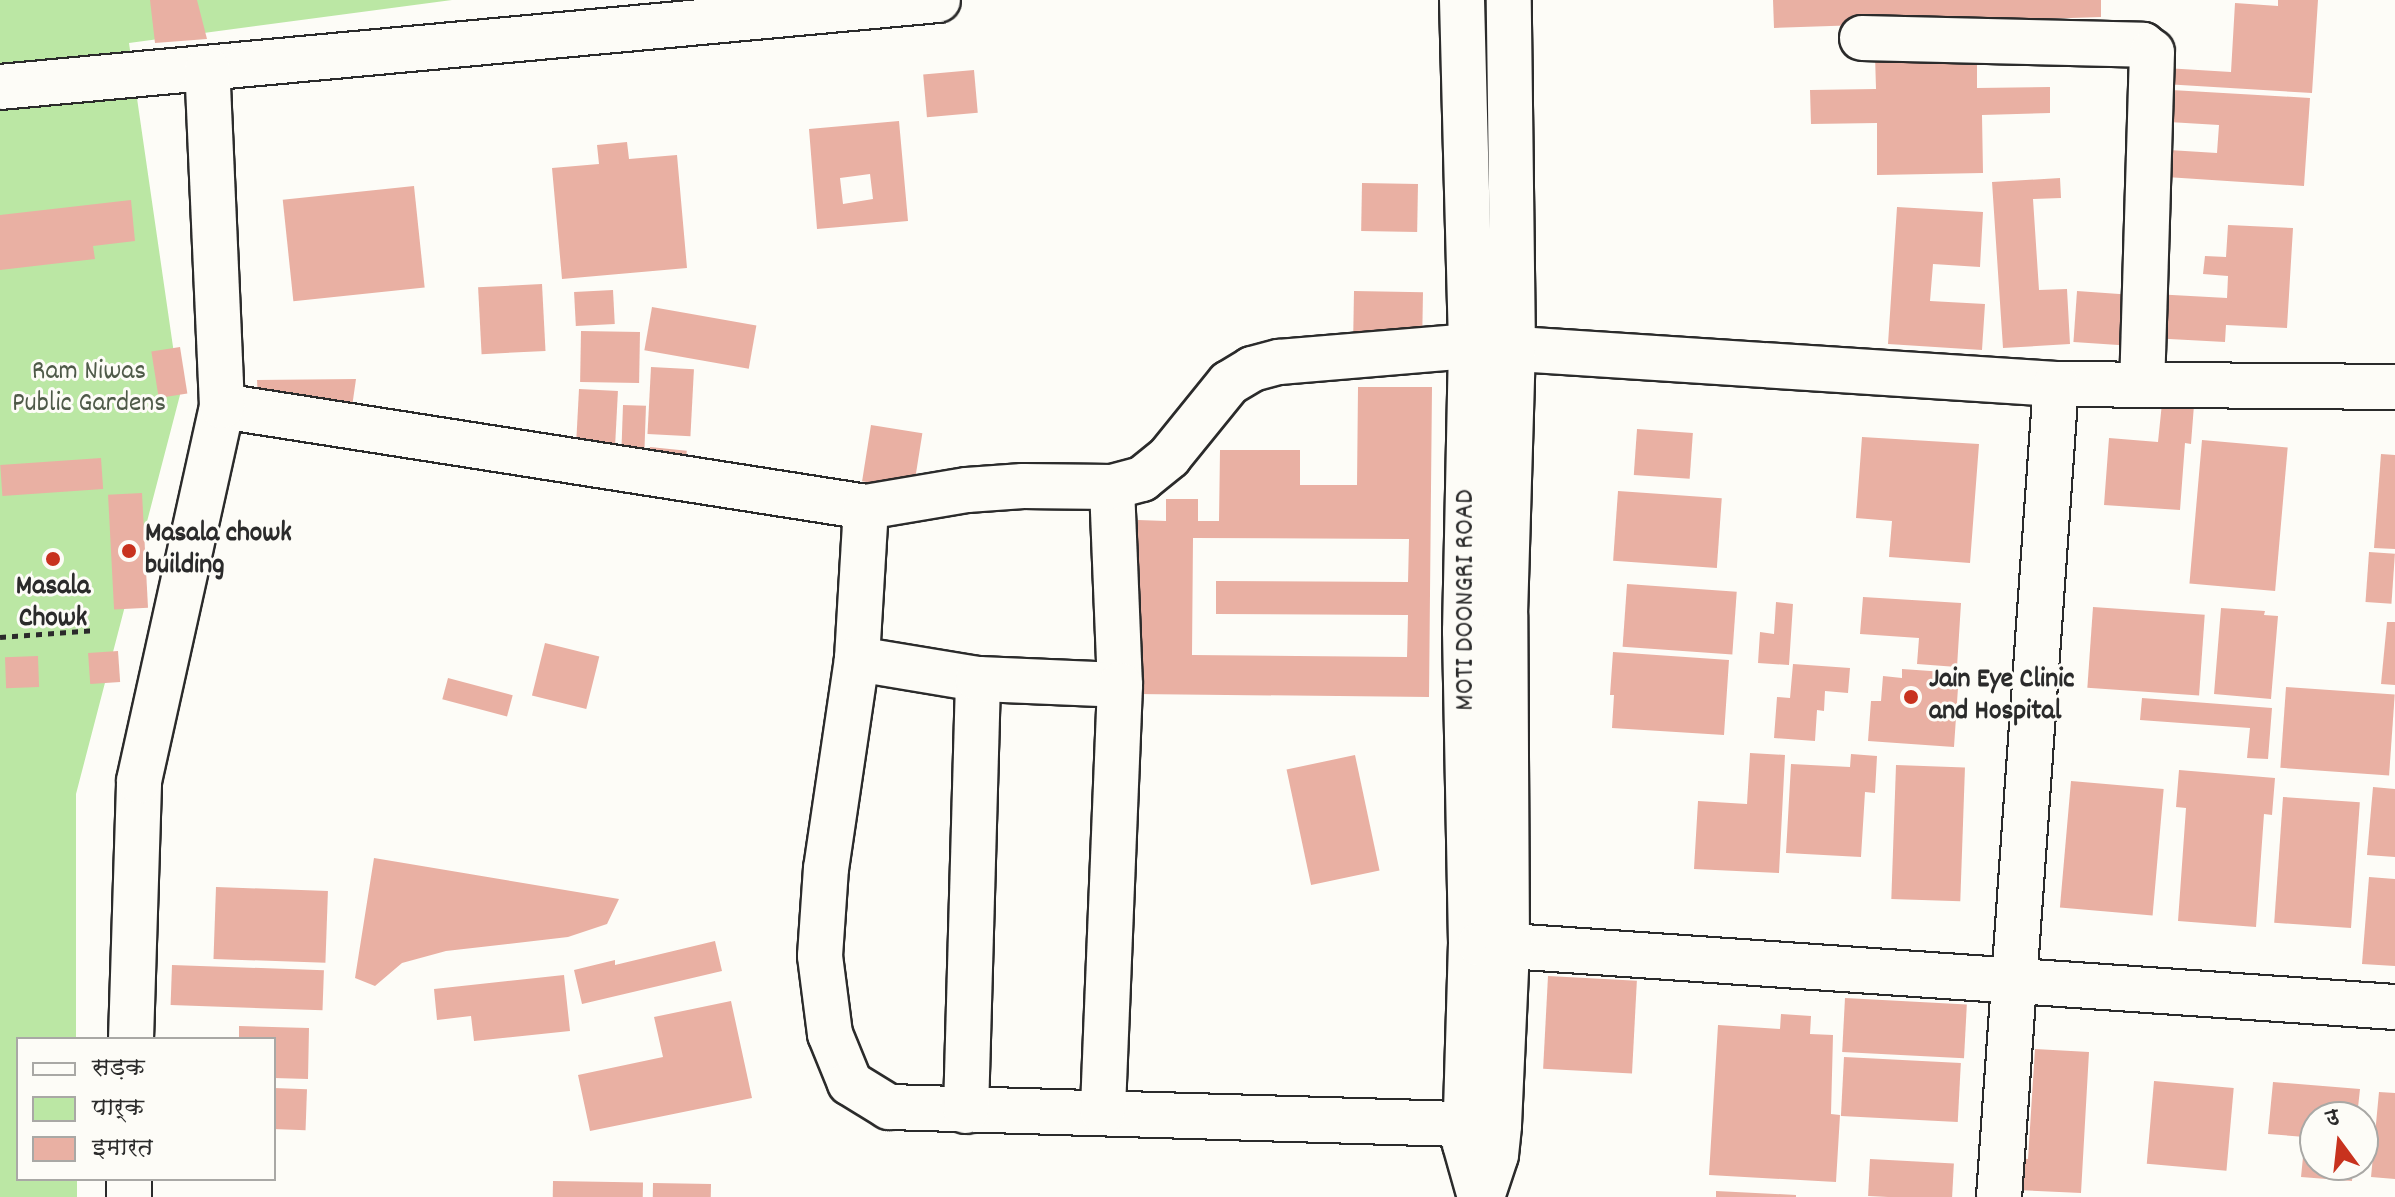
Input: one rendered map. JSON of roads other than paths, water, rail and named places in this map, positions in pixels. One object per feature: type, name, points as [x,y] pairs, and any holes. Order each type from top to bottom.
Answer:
[{"type":"street","points":[[0,87],[938,0]]},
{"type":"street","name":"MOTI DOONGRI ROAD","points":[[1462,0],[1492,348]]},
{"type":"street","name":"MOTI DOONGRI ROAD","points":[[1481,1197],[1468,1163],[1483,1124],[1489,944],[1486,588],[1492,348],[1509,0]]},
{"type":"street","points":[[1862,38],[2143,45],[2152,52],[2142,385]]},
{"type":"street","points":[[131,1037],[139,781],[222,406],[207,69]]},
{"type":"street","points":[[222,406],[866,507],[922,495],[981,489],[1112,487],[1142,479],[1169,457],[1229,383],[1252,369],[1279,362],[1492,348],[2056,384],[2395,387]]},
{"type":"street","points":[[1999,1197],[2056,384]]},
{"type":"street","points":[[1103,1112],[1120,685],[1112,487]]},
{"type":"street","points":[[866,507],[857,659],[826,868],[820,956],[830,1034],[850,1083],[889,1107],[1483,1124]]},
{"type":"street","points":[[857,659],[978,679],[1120,685]]},
{"type":"street","points":[[966,1111],[978,679]]},
{"type":"street","points":[[1489,944],[2013,978],[2395,1007]]},
{"type":"place","name":"Masala chowk building","points":[[129,551]]},
{"type":"place","name":"Masala Chowk","points":[[53,559]]},
{"type":"place","name":"Jain Eye Clinic and Hospital","points":[[1911,697]]},
{"type":"park label","name":"Ram Niwas Public Gardens","points":[[89,389]]}]
